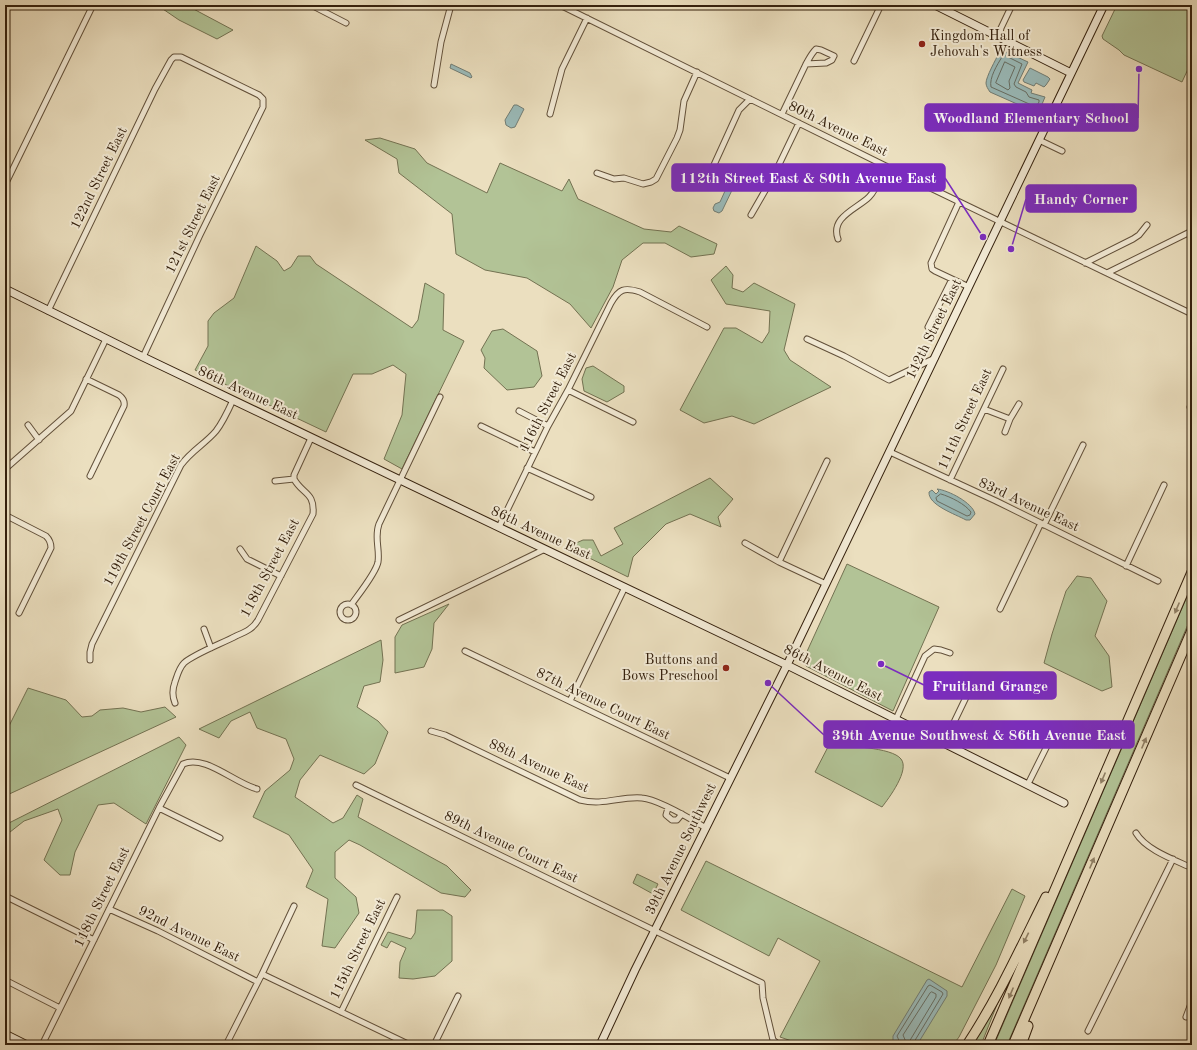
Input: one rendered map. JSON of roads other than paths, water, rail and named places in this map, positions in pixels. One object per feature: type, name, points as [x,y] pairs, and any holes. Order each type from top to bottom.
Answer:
[{"type":"highway","points":[[988,1045],[1192,572]]},
{"type":"highway","points":[[1013,1045],[1192,630]]},
{"type":"highway","points":[[967,1045],[981,1023],[1010,970],[1093,802]]},
{"type":"highway","points":[[1021,1045],[1077,898]]},
{"type":"street","points":[[5,185],[93,5]]},
{"type":"street","points":[[311,5],[346,23]]},
{"type":"street","points":[[434,85],[441,42],[451,5]]},
{"type":"street","name":"80th Avenue East","points":[[560,5],[959,202],[1192,314]]},
{"type":"street","points":[[854,61],[881,5]]},
{"type":"street","points":[[935,5],[1071,73]]},
{"type":"street","points":[[999,37],[1000,28],[1012,5]]},
{"type":"street","name":"112th Street East","points":[[787,665],[1104,5]]},
{"type":"street","points":[[550,114],[562,70],[586,18]]},
{"type":"street","points":[[782,114],[806,64],[816,49],[834,56],[832,60],[826,63],[806,64]]},
{"type":"street","name":"121st Street East","points":[[142,357],[263,108],[263,102],[259,95],[184,58],[178,56],[174,57]]},
{"type":"street","name":"122nd Street East","points":[[48,311],[155,89],[174,57]]},
{"type":"street","points":[[597,173],[614,179],[624,178],[643,184],[656,179],[677,138],[681,124],[684,101],[697,72]]},
{"type":"street","points":[[713,180],[713,167],[740,110],[750,99]]},
{"type":"street","points":[[751,215],[774,176],[799,123]]},
{"type":"street","points":[[1039,140],[1062,151]]},
{"type":"street","points":[[838,239],[836,229],[840,220],[869,197],[886,166]]},
{"type":"street","points":[[959,202],[931,263],[932,269],[935,271],[969,287]]},
{"type":"street","points":[[1086,263],[1133,239],[1139,235],[1147,225]]},
{"type":"street","points":[[1107,273],[1192,231]]},
{"type":"street","points":[[928,327],[952,279]]},
{"type":"street","name":"86th Avenue East","points":[[5,289],[142,357],[787,665],[1064,803]]},
{"type":"street","name":"116th Street East","points":[[499,527],[548,426],[568,390],[615,296],[622,290],[629,289],[640,292],[707,327]]},
{"type":"street","points":[[5,470],[68,415],[74,406],[106,339]]},
{"type":"street","points":[[807,339],[850,359],[889,380],[935,358]]},
{"type":"street","name":"111th Street East","points":[[950,480],[1003,369]]},
{"type":"street","points":[[86,379],[119,395],[124,400],[124,406],[90,476]]},
{"type":"street","points":[[568,390],[633,422]]},
{"type":"street","points":[[351,605],[375,569],[378,560],[376,533],[440,397]]},
{"type":"street","name":"119th Street Court East","points":[[90,660],[92,644],[182,465],[193,451],[216,431],[222,423],[233,400]]},
{"type":"street","points":[[1192,402],[1190,407],[1192,415]]},
{"type":"street","points":[[1005,432],[1010,419],[1019,404]]},
{"type":"street","points":[[984,409],[1010,419]]},
{"type":"street","points":[[519,411],[548,426]]},
{"type":"street","points":[[28,425],[39,440]]},
{"type":"street","points":[[481,426],[535,452]]},
{"type":"street","points":[[275,481],[294,479],[294,475],[312,438]]},
{"type":"street","points":[[1000,609],[1083,445]]},
{"type":"street","name":"83rd Avenue East","points":[[890,452],[1158,581]]},
{"type":"street","points":[[779,562],[827,461]]},
{"type":"street","points":[[527,468],[591,497]]},
{"type":"street","name":"118th Street East","points":[[175,703],[172,696],[176,678],[181,667],[188,661],[211,648],[247,631],[254,626],[258,620],[313,514],[310,496],[296,483],[294,479]]},
{"type":"street","points":[[1126,566],[1164,485]]},
{"type":"street","points":[[5,515],[46,536],[50,541],[50,548],[19,613]]},
{"type":"street","points":[[745,543],[779,562],[826,584]]},
{"type":"street","points":[[240,549],[248,559],[281,576]]},
{"type":"street","points":[[398,620],[545,549]]},
{"type":"street","points":[[570,701],[625,587]]},
{"type":"street","points":[[204,629],[211,648]]},
{"type":"street","points":[[896,719],[925,656],[934,649],[950,653]]},
{"type":"street","name":"87th Avenue Court East","points":[[465,651],[730,778]]},
{"type":"street","name":"39th Avenue Southwest","points":[[600,1045],[655,930],[787,665]]},
{"type":"street","points":[[944,743],[970,689],[977,680],[985,677]]},
{"type":"street","name":"88th Avenue East","points":[[431,731],[445,735],[580,800],[603,803],[642,798],[656,802],[682,814],[706,828]]},
{"type":"street","points":[[1028,784],[1049,742]]},
{"type":"street","name":"118th Street East","points":[[42,1045],[159,808],[183,764],[194,761],[204,763],[249,787],[257,789]]},
{"type":"street","name":"89th Avenue Court East","points":[[356,786],[762,983],[773,1040],[779,1045]]},
{"type":"street","points":[[159,808],[220,838]]},
{"type":"street","points":[[668,808],[666,815],[672,820],[677,820],[682,814]]},
{"type":"street","points":[[1136,833],[1145,843],[1192,868]]},
{"type":"street","points":[[1088,1031],[1173,859]]},
{"type":"street","points":[[5,896],[94,940]]},
{"type":"street","name":"115th Street East","points":[[341,1012],[397,897]]},
{"type":"street","points":[[226,1045],[294,906]]},
{"type":"street","name":"92nd Avenue East","points":[[109,909],[158,930],[258,982]]},
{"type":"street","points":[[262,974],[410,1045]]},
{"type":"street","points":[[5,980],[60,1008]]},
{"type":"street","points":[[434,1045],[458,996]]},
{"type":"street","points":[[1186,1017],[1192,1001]]},
{"type":"street","points":[[5,1034],[27,1045]]},
{"type":"water","points":[[1006,52],[1028,62],[1018,83],[1032,90],[1031,93],[1045,97],[1040,109],[1035,112],[990,92],[987,88],[986,83],[991,68],[999,53]]},
{"type":"water","points":[[451,64],[470,73],[472,77],[471,78],[450,68]]},
{"type":"water","points":[[1030,68],[1050,79],[1044,87],[1036,83],[1034,86],[1024,82],[1023,80]]},
{"type":"water","points":[[514,105],[524,109],[515,127],[511,128],[506,125],[505,120]]},
{"type":"water","points":[[732,178],[735,180],[734,186],[722,211],[719,213],[714,211],[713,208],[715,204],[720,202]]},
{"type":"water","points":[[937,489],[959,498],[970,506],[975,514],[970,520],[966,520],[937,505],[930,497],[929,492],[932,490],[936,494],[939,491]]},
{"type":"water","points":[[929,979],[947,991],[947,996],[917,1045],[898,1045],[893,1040],[893,1036]]},
{"type":"place","name":"Kingdom Hall of Jehovah's Witness","points":[[922,44]]},
{"type":"place","name":"Woodland Elementary School","points":[[1139,69]]},
{"type":"place","name":"112th Street East & 80th Avenue East","points":[[983,237]]},
{"type":"place","name":"Handy Corner","points":[[1011,249]]},
{"type":"place","name":"Fruitland Grange","points":[[881,664]]},
{"type":"place","name":"Buttons and Bows Preschool","points":[[726,668]]},
{"type":"place","name":"39th Avenue Southwest & 86th Avenue East","points":[[768,683]]}]
